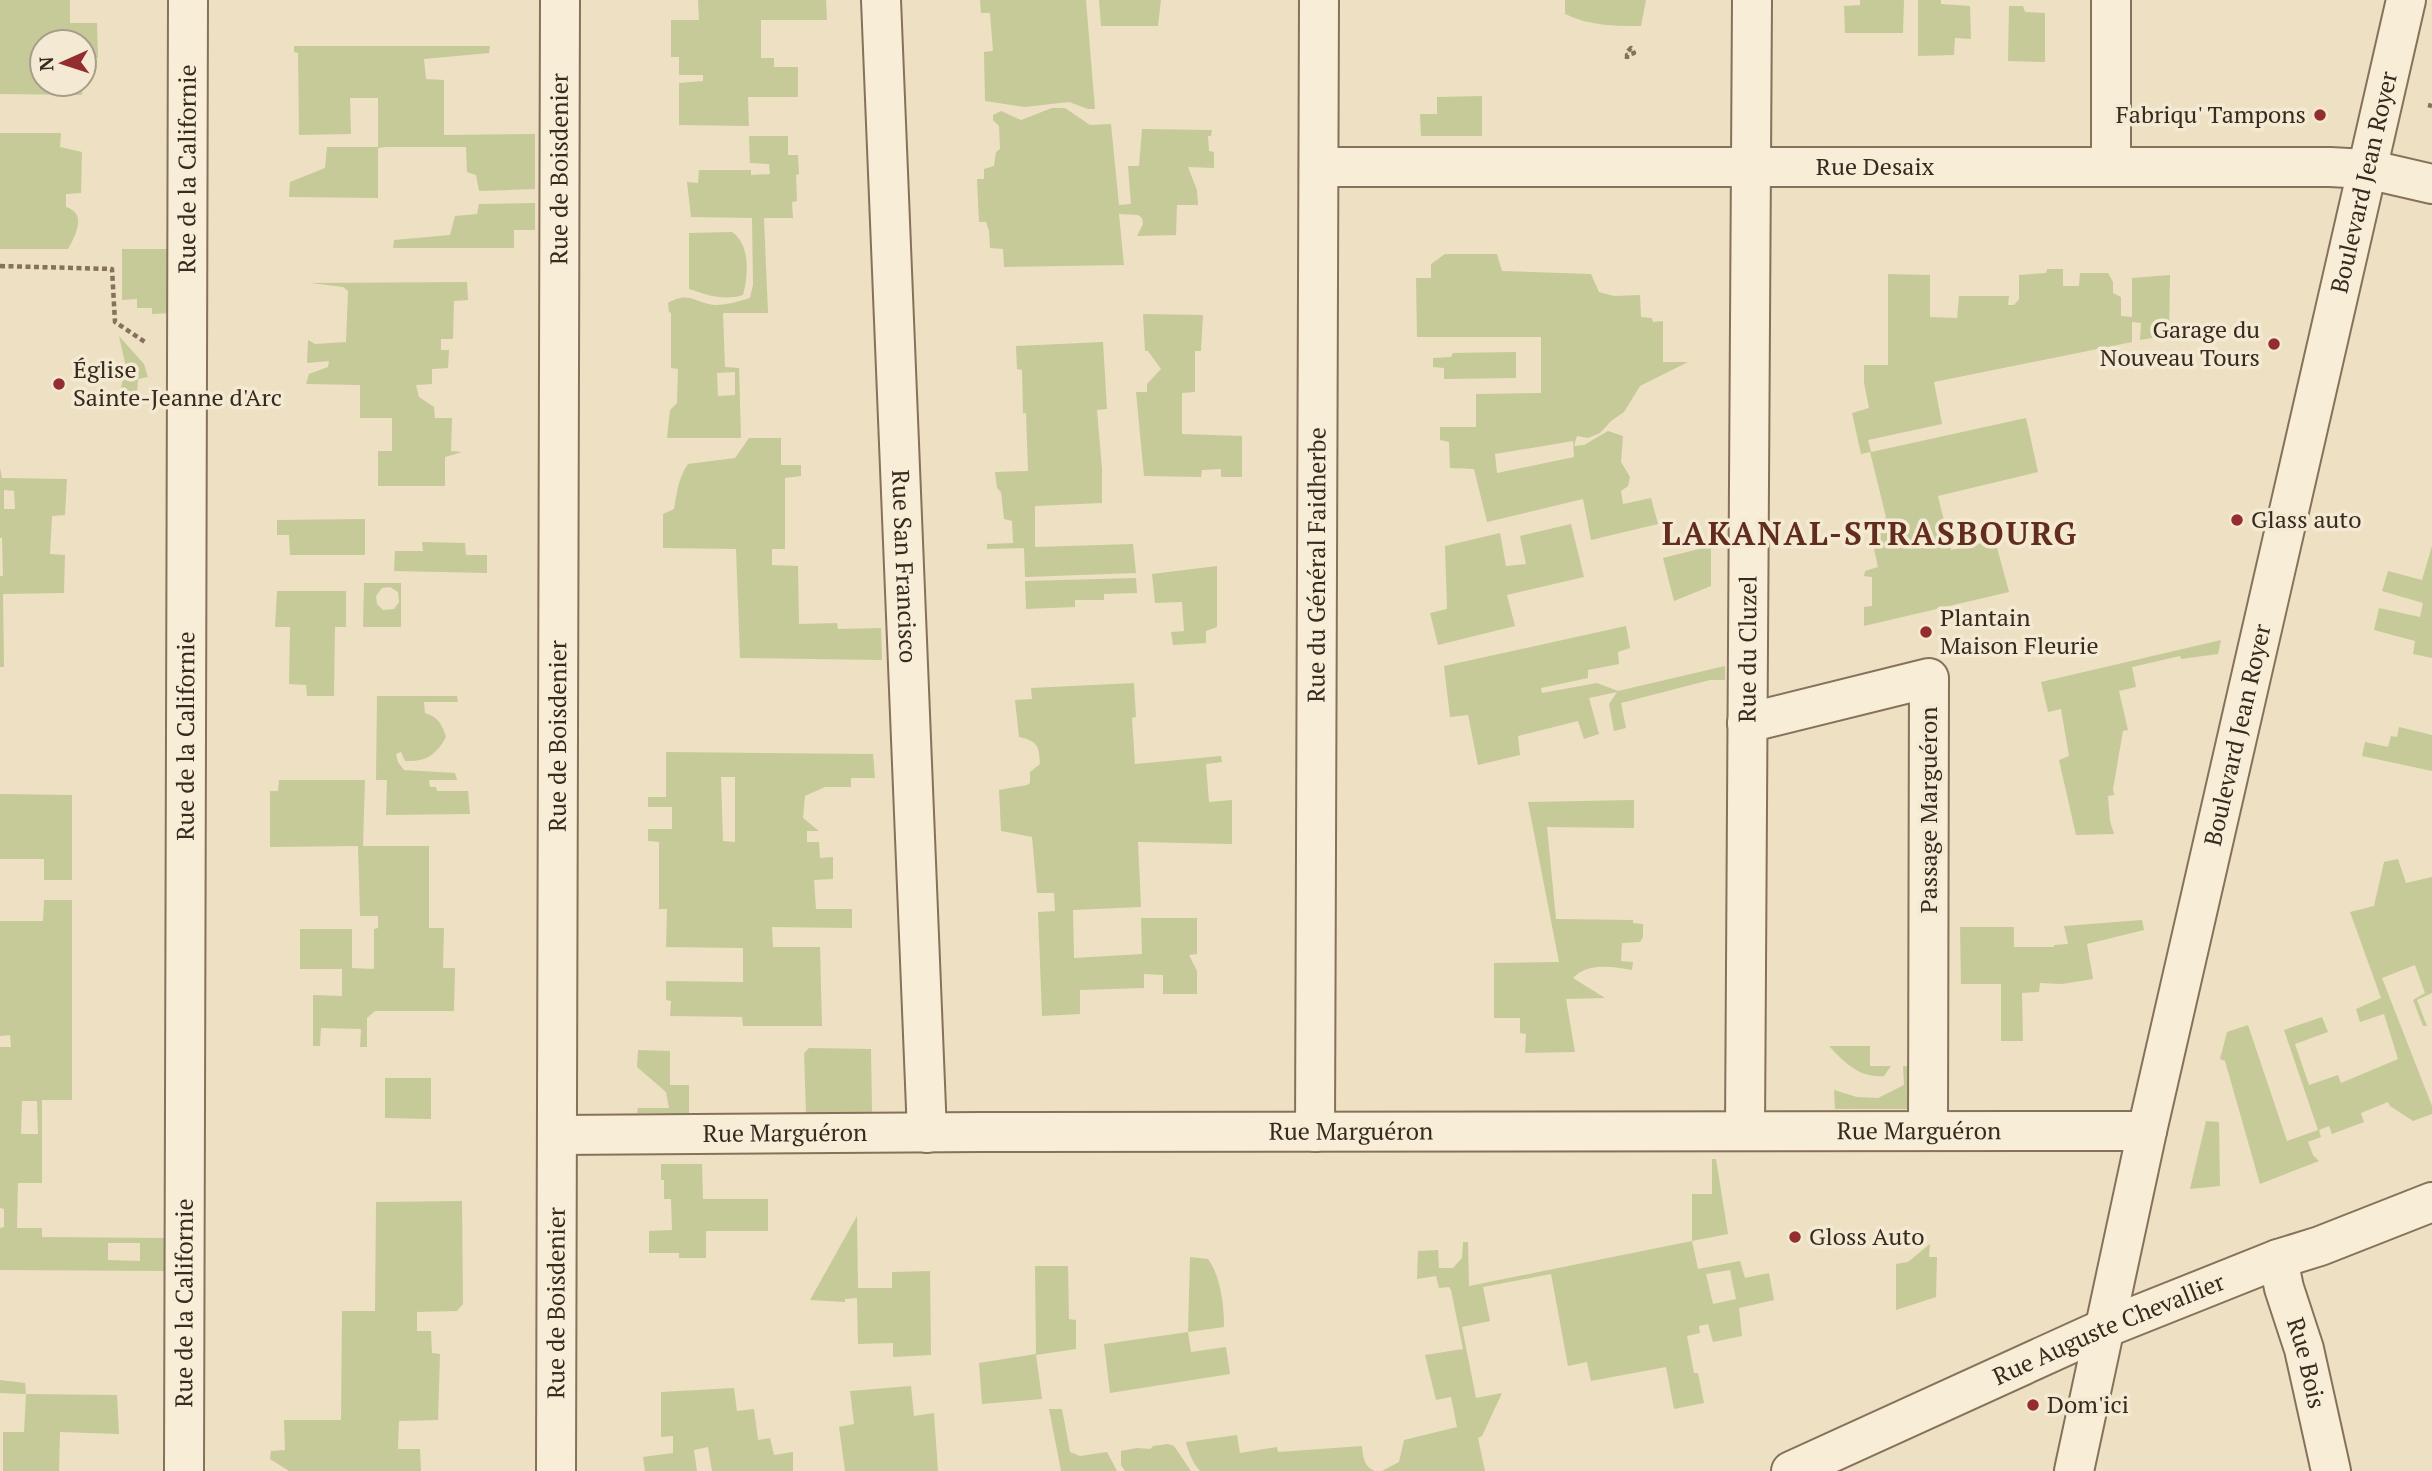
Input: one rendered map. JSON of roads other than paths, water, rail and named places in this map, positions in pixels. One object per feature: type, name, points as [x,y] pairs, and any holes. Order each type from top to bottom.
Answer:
[{"type":"street","name":"Rue de la Californie","points":[[184,1471],[188,0]]},
{"type":"street","name":"Rue de Boisdenier","points":[[556,1471],[560,0]]},
{"type":"street","name":"Rue San Francisco","points":[[881,0],[927,1133]]},
{"type":"street","name":"Rue du Général Faidherbe","points":[[1315,1132],[1320,0]]},
{"type":"street","name":"Rue du Cluzel","points":[[1745,1130],[1752,0]]},
{"type":"street","points":[[2110,166],[2111,0]]},
{"type":"street","name":"Boulevard Jean Royer","points":[[2074,1471],[2147,1131],[2406,0]]},
{"type":"street","name":"Rue Desaix","points":[[1319,167],[2330,167],[2367,169],[2432,184]]},
{"type":"street","name":"Passage Marguéron","points":[[1747,723],[1929,678],[1928,1131]]},
{"type":"street","name":"Rue Marguéron","points":[[557,1135],[2147,1131]]},
{"type":"street","name":"Rue Auguste Chevallier","points":[[1791,1471],[2105,1328],[2278,1259],[2320,1246],[2432,1202]]},
{"type":"street","name":"Rue Bois","points":[[2278,1259],[2284,1288],[2304,1349],[2331,1471]]},
{"type":"place","name":"Fabriqu' Tampons","points":[[2320,115]]},
{"type":"place","name":"Garage du Nouveau Tours","points":[[2274,344]]},
{"type":"place","name":"Église Sainte-Jeanne d'Arc","points":[[59,384]]},
{"type":"place","name":"Glass auto","points":[[2237,520]]},
{"type":"place","name":"Plantain Maison Fleurie","points":[[1926,632]]},
{"type":"place","name":"Gloss Auto","points":[[1795,1237]]},
{"type":"place","name":"Dom'ici","points":[[2033,1405]]},
{"type":"district","name":"LAKANAL-STRASBOURG","points":[[1870,534]]}]
